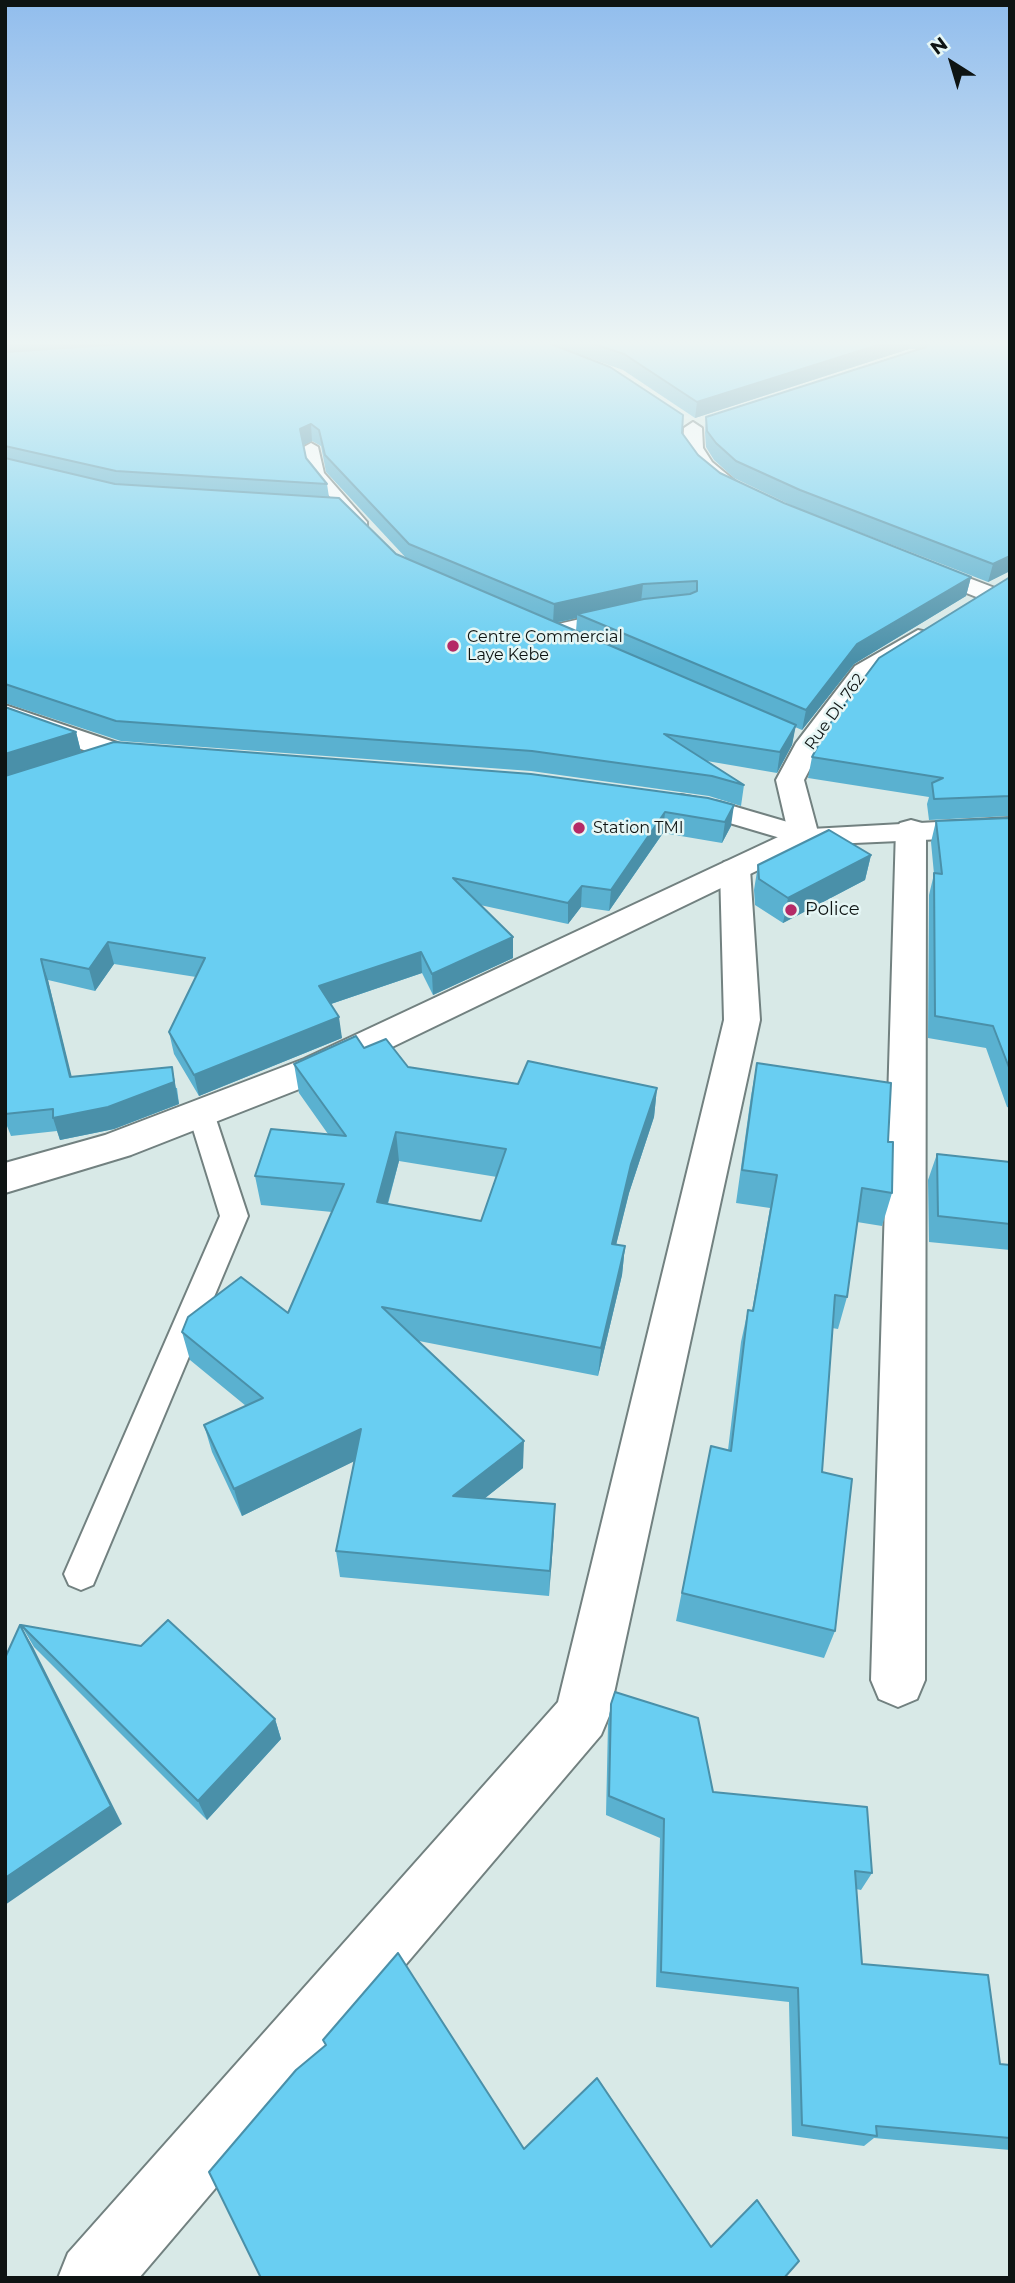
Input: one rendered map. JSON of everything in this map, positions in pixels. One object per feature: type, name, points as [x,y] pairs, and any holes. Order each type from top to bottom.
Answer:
[{"type":"street","points":[[693,447],[705,466],[726,484],[751,496]]},
{"type":"street","points":[[900,558],[987,593]]},
{"type":"street","points":[[965,607],[1010,579]]},
{"type":"street","name":"Rue DI. 762","points":[[804,836],[790,780],[804,740],[864,671],[942,621]]},
{"type":"street","points":[[5,713],[116,752],[171,756]]},
{"type":"street","points":[[79,764],[116,752]]},
{"type":"street","points":[[654,801],[709,808],[804,836],[911,829],[1010,827]]},
{"type":"street","points":[[898,1680],[911,829]]},
{"type":"street","points":[[5,1178],[117,1145],[317,1068],[804,836]]},
{"type":"street","points":[[93,2278],[582,1716],[742,1020],[735,870]]},
{"type":"lane","points":[[311,447],[317,474],[375,538]]},
{"type":"lane","points":[[323,508],[346,509]]},
{"type":"lane","points":[[576,641],[545,628],[629,612]]},
{"type":"lane","points":[[81,1574],[234,1216],[201,1113]]},
{"type":"building","points":[[7,447],[304,447],[306,458],[327,484],[116,471]]},
{"type":"building","points":[[323,447],[692,447],[720,473],[784,503],[971,577],[857,644],[806,710],[577,614],[644,599],[690,594],[697,591],[697,581],[643,584],[554,604],[409,544],[325,455]]},
{"type":"building","points":[[720,447],[1010,447],[1010,556],[993,564],[800,490],[736,461]]},
{"type":"building","points":[[5,458],[115,484],[339,498],[396,554],[796,725],[780,752],[664,734],[744,785],[712,776],[532,751],[116,721],[5,684]]},
{"type":"building","points":[[1010,577],[1010,796],[934,799],[932,783],[943,778],[812,757],[829,725],[879,658]]},
{"type":"building","points":[[5,707],[76,732],[5,754]]},
{"type":"building","points":[[114,742],[531,774],[708,798],[734,805],[725,822],[665,812],[611,890],[582,886],[568,903],[453,878],[513,937],[432,974],[421,952],[319,986],[339,1017],[194,1075],[169,1032],[205,958],[108,942],[89,969],[41,959],[70,1077],[172,1067],[174,1082],[108,1107],[53,1118],[53,1109],[5,1114],[5,776]]},
{"type":"building","points":[[1010,818],[1010,1070],[993,1026],[935,1016],[934,873],[942,874],[936,821]]},
{"type":"building","points":[[829,830],[871,855],[788,898],[759,879],[758,865]]},
{"type":"building","points":[[356,1036],[364,1048],[386,1039],[408,1067],[518,1084],[528,1061],[657,1088],[631,1164],[612,1244],[625,1246],[601,1348],[382,1307],[524,1441],[453,1496],[555,1504],[550,1571],[336,1551],[361,1429],[234,1489],[204,1425],[263,1398],[182,1332],[188,1317],[241,1277],[288,1313],[344,1184],[255,1176],[271,1129],[346,1136],[294,1064]],"holes":[[[396,1132],[506,1149],[481,1221],[377,1202]]]},
{"type":"building","points":[[757,1063],[891,1083],[888,1142],[893,1142],[892,1193],[862,1188],[847,1297],[835,1295],[822,1472],[852,1479],[835,1631],[682,1593],[711,1446],[731,1451],[748,1310],[753,1311],[777,1175],[742,1170]]},
{"type":"building","points":[[937,1154],[1010,1162],[1010,1224],[938,1216]]},
{"type":"building","points":[[168,1620],[275,1719],[198,1801],[21,1625],[141,1646]]},
{"type":"building","points":[[20,1625],[111,1806],[5,1878],[5,1658]]},
{"type":"building","points":[[615,1692],[698,1718],[713,1792],[867,1807],[872,1873],[855,1871],[862,1964],[988,1975],[1000,2064],[1010,2065],[1010,2138],[876,2126],[877,2136],[802,2125],[798,1988],[661,1972],[664,1819],[609,1796],[611,1704]]},
{"type":"building","points":[[398,1953],[524,2149],[597,2078],[711,2247],[757,2200],[799,2261],[784,2278],[261,2278],[209,2172],[296,2070],[326,2045],[323,2040]]},
{"type":"place","name":"Centre Commercial Laye Kebe","points":[[453,646]]},
{"type":"place","name":"Station TMI","points":[[579,828]]},
{"type":"place","name":"Police","points":[[791,910]]}]
